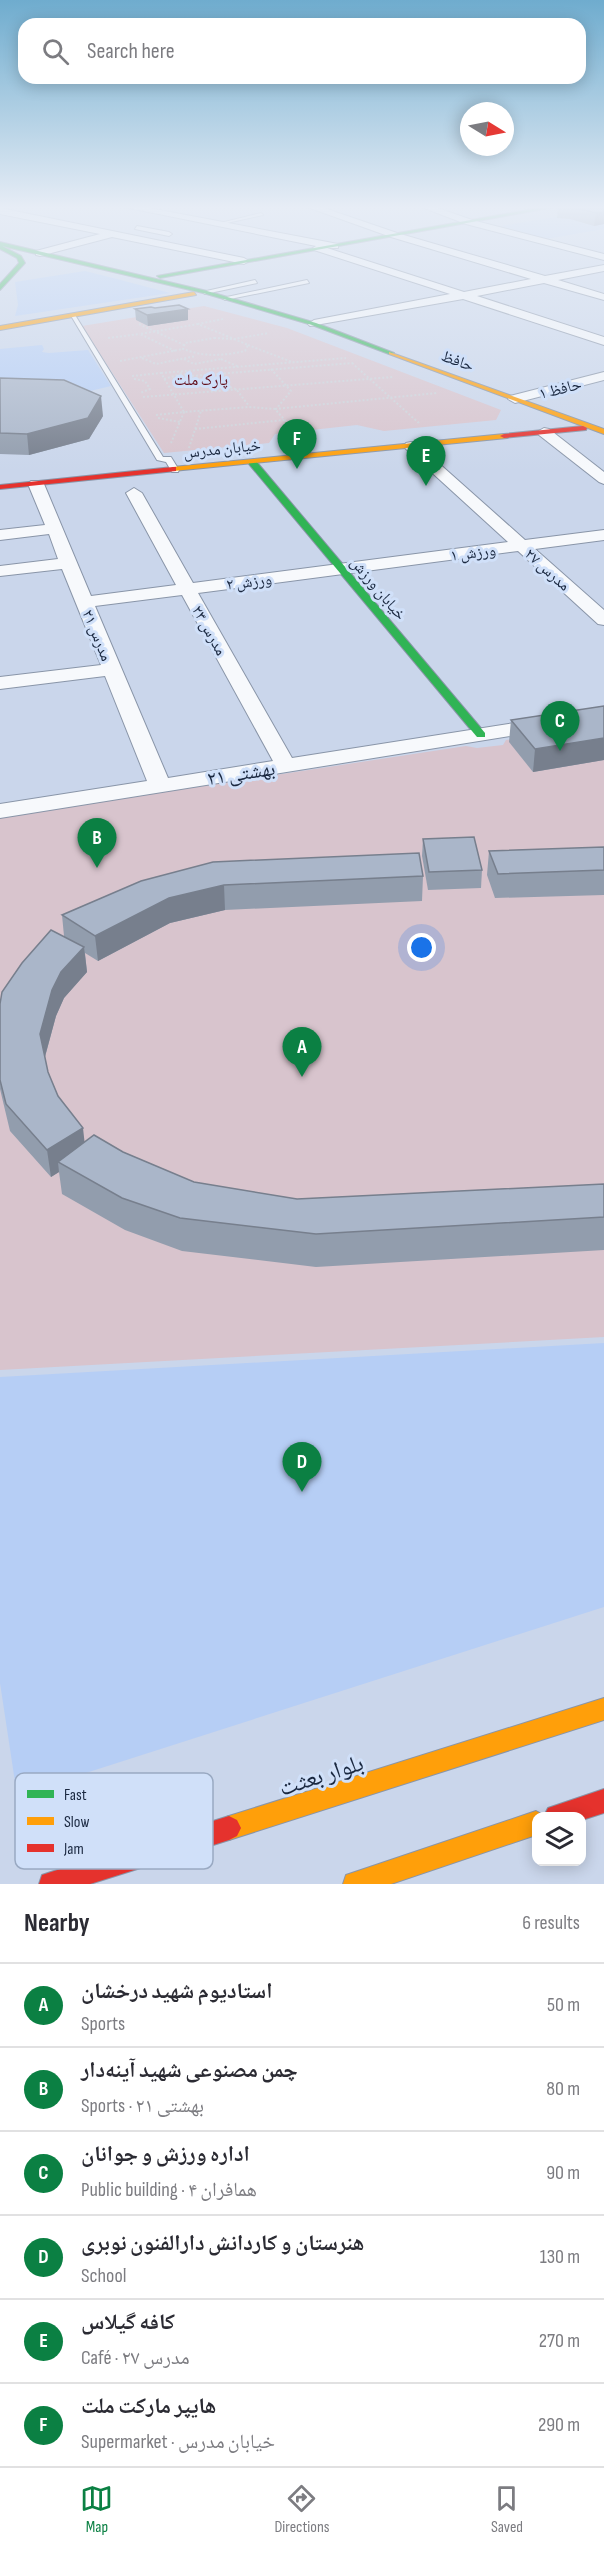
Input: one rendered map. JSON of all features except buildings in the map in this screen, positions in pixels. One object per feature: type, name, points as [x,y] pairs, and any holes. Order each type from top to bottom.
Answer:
[{"type":"main road","points":[[0,328],[188,295]]},
{"type":"main road","name":"حافظ","points":[[215,295],[314,324],[522,411],[597,430]]},
{"type":"main road","points":[[0,318],[40,321]]},
{"type":"main road","points":[[492,438],[512,429],[522,411]]},
{"type":"main road","name":"خیابان مدرس","points":[[0,487],[544,432],[597,430]]},
{"type":"main road","name":"خیابان ورزش","points":[[252,462],[481,735]]},
{"type":"main road","name":"بلوار بعثت","points":[[213,1833],[604,1709]]},
{"type":"main road","points":[[569,1812],[604,1801]]},
{"type":"main road","points":[[355,1884],[532,1825]]},
{"type":"main road","name":"بلوار بعثت","points":[[51,1884],[98,1869]]},
{"type":"street","points":[[314,324],[461,295],[604,341]]},
{"type":"street","name":"حافظ ۱","points":[[522,411],[604,376]]},
{"type":"street","points":[[544,432],[604,478]]},
{"type":"street","name":"مدرس ۲۷","points":[[411,446],[604,620]]},
{"type":"street","name":"مدرس ۲۱","points":[[36,484],[160,786]]},
{"type":"street","name":"مدرس ۲۳","points":[[134,493],[286,766]]},
{"type":"street","points":[[0,535],[54,529]]},
{"type":"street","name":"ورزش ۱","points":[[342,569],[604,536]]},
{"type":"street","points":[[0,571],[69,563]]},
{"type":"street","name":"ورزش ۲","points":[[85,602],[342,569]]},
{"type":"street","points":[[0,683],[112,669]]},
{"type":"street","name":"بهشتی ۲۱","points":[[0,811],[604,715]]},
{"type":"lane","points":[[225,298],[241,295]]},
{"type":"lane","points":[[72,315],[161,460],[168,459],[175,470]]},
{"type":"path","points":[[175,351],[140,334],[227,318]]},
{"type":"path","points":[[138,324],[184,347],[196,356]]},
{"type":"path","points":[[198,324],[293,363]]},
{"type":"path","points":[[116,362],[175,351],[184,347],[185,343],[214,338],[234,339]]},
{"type":"path","points":[[141,357],[156,364],[182,358],[215,357],[245,351],[248,345]]},
{"type":"path","points":[[215,357],[239,367]]},
{"type":"path","points":[[182,358],[194,364],[220,359]]},
{"type":"path","points":[[398,376],[369,378],[173,394],[136,396],[150,389],[145,381],[123,376],[347,358],[353,363],[369,378],[391,398],[427,430]]},
{"type":"path","points":[[192,376],[353,363]]},
{"type":"path","points":[[266,365],[291,390],[275,409]]},
{"type":"path","points":[[177,372],[236,389],[249,407]]},
{"type":"path","points":[[161,374],[184,412]]},
{"type":"path","points":[[164,379],[183,374]]},
{"type":"path","points":[[180,422],[148,416],[249,407],[275,409],[436,393]]},
{"type":"path","points":[[275,409],[296,434],[304,433]]},
{"type":"path","points":[[187,454],[201,411]]},
{"type":"path","points":[[168,448],[184,412]]},
{"type":"path","points":[[195,429],[284,420]]},
{"type":"shaded area","points":[[17,295],[157,295],[15,316],[18,305]]},
{"type":"shaded area","points":[[42,345],[44,349],[42,352],[49,353],[88,350],[111,386],[65,397],[0,394],[0,349]]},
{"type":"shaded area","points":[[604,1343],[604,1607],[86,1773],[15,1773],[15,1782],[0,1683],[0,1377]]},
{"type":"green space","name":"پارک ملت","points":[[204,306],[287,328],[501,410],[496,420],[384,431],[357,425],[275,434],[269,443],[164,453],[82,326]]},
{"type":"green space","points":[[604,725],[604,1337],[0,1370],[0,817],[466,746],[477,748],[503,745],[506,740]]},
{"type":"traffic: fast","points":[[215,295],[314,324],[391,353]]},
{"type":"traffic: fast","points":[[252,462],[481,735]]},
{"type":"traffic: slow","points":[[0,328],[189,295]]},
{"type":"traffic: slow","points":[[391,353],[604,432]]},
{"type":"traffic: slow","points":[[173,469],[504,436]]},
{"type":"traffic: slow","points":[[229,1828],[604,1709]]},
{"type":"traffic: slow","points":[[355,1884],[532,1824]]},
{"type":"traffic: jam","points":[[504,436],[583,428]]},
{"type":"traffic: jam","points":[[0,487],[173,469]]},
{"type":"traffic: jam","points":[[569,1812],[604,1801]]},
{"type":"traffic: jam","points":[[213,1833],[229,1828]]},
{"type":"traffic: jam","points":[[51,1884],[99,1869]]},
{"type":"place","name":"هایپر مارکت ملت","points":[[297,469]]},
{"type":"place","name":"کافه گیلاس","points":[[426,486]]},
{"type":"place","name":"اداره ورزش و جوانان","points":[[560,751]]},
{"type":"place","name":"چمن مصنوعی شهید آینه‌دار","points":[[97,868]]},
{"type":"place","name":"استادیوم شهید درخشان","points":[[302,1077]]},
{"type":"place","name":"هنرستان و کاردانش دارالفنون نوبری","points":[[302,1492]]}]
